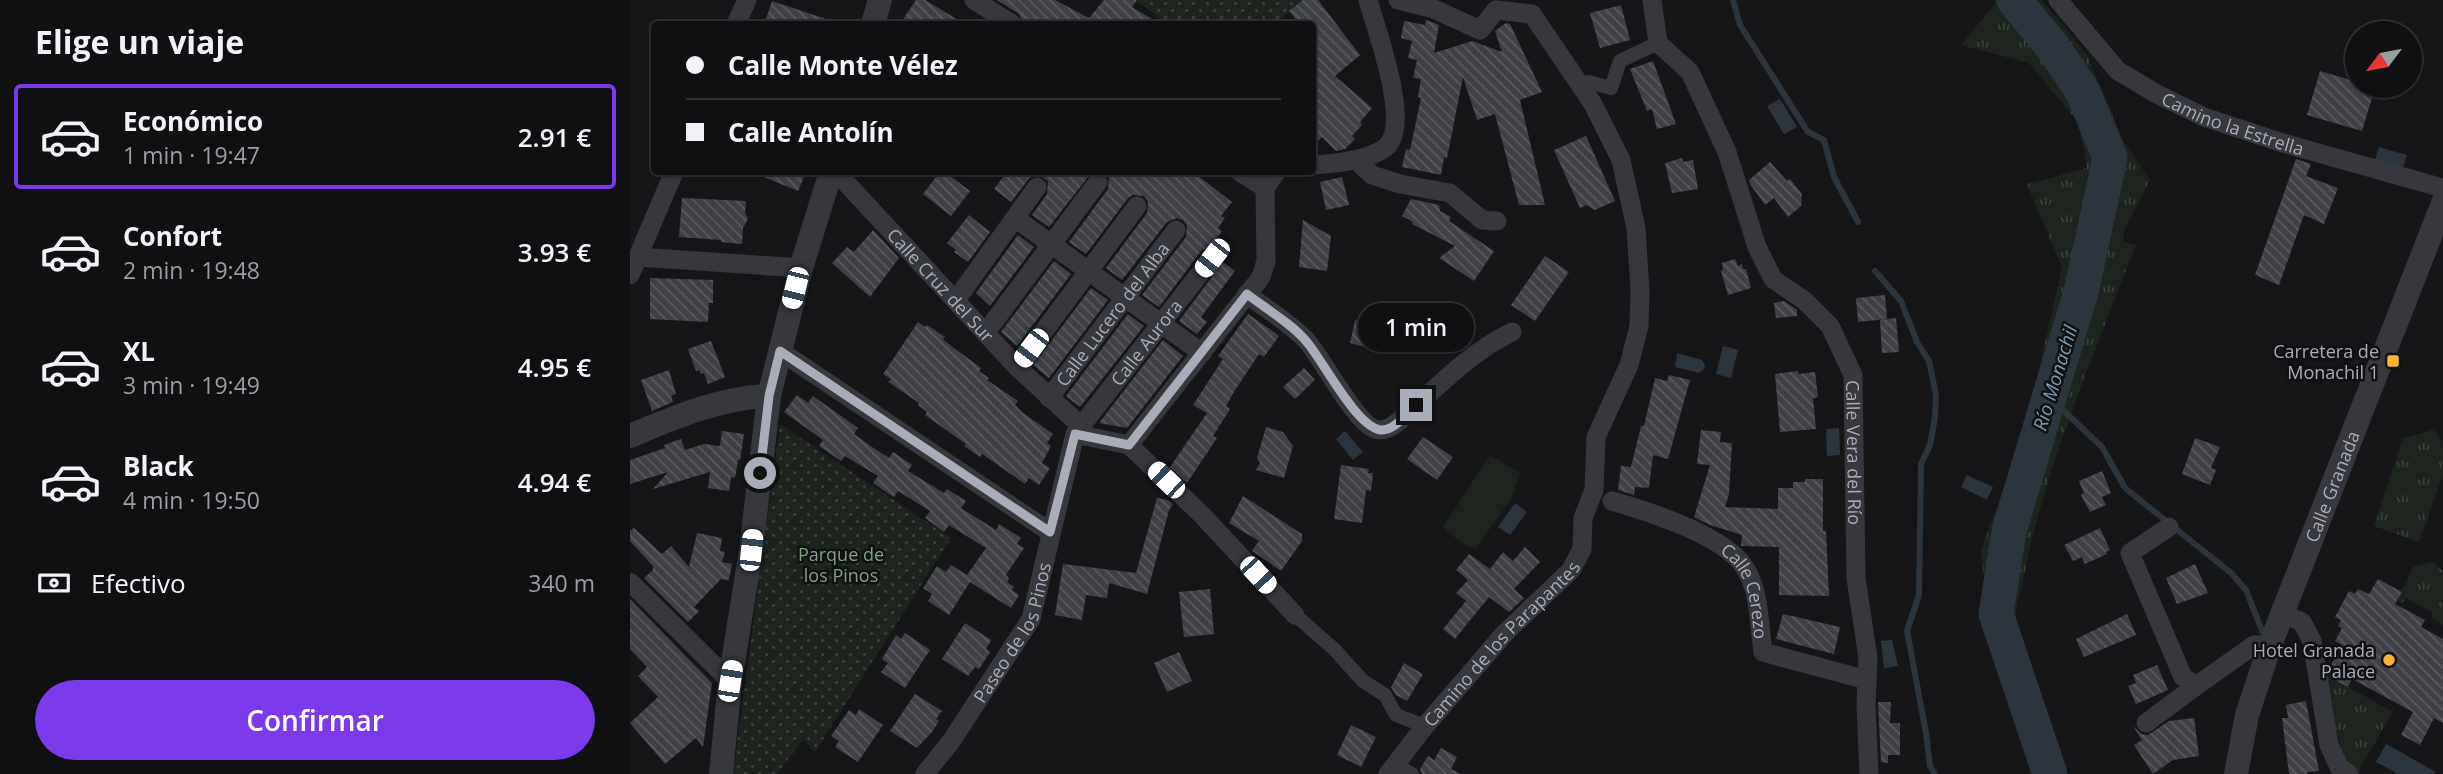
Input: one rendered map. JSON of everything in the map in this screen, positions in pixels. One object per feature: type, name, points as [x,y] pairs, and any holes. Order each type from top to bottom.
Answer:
[{"type":"street","points":[[737,21],[747,0]]},
{"type":"street","points":[[874,21],[880,0]]},
{"type":"street","points":[[974,0],[1007,21]]},
{"type":"street","points":[[1316,165],[1356,160],[1386,147],[1394,135],[1395,96],[1368,0]]},
{"type":"street","name":"Camino de los Parapantes","points":[[1398,0],[1434,9],[1480,30],[1496,10],[1532,15],[1581,86],[1621,160],[1636,228],[1640,290],[1639,326],[1629,365],[1596,437],[1594,490],[1583,518],[1582,549],[1571,570],[1504,634],[1425,726],[1398,771]]},
{"type":"street","points":[[1581,86],[1589,82],[1611,88],[1620,61],[1658,43],[1652,0]]},
{"type":"street","name":"Camino la Estrella","points":[[2058,0],[2118,71],[2204,117],[2443,188]]},
{"type":"street","name":"Calle Vera del Río","points":[[1658,43],[1690,72],[1727,152],[1757,247],[1773,279],[1805,301],[1830,326],[1853,375],[1856,578],[1868,658],[1869,774]]},
{"type":"street","points":[[1356,160],[1372,175],[1400,184],[1450,194],[1482,220],[1497,221]]},
{"type":"street","points":[[673,175],[634,266],[801,268]]},
{"type":"street","points":[[721,774],[730,681],[751,550],[769,396],[801,268],[833,175]]},
{"type":"street","name":"Calle Cruz del Sur","points":[[837,175],[1077,430]]},
{"type":"street","points":[[1129,445],[1261,277],[1266,261],[1271,180],[1252,175]]},
{"type":"street","points":[[986,332],[1098,182]]},
{"type":"street","points":[[956,300],[1037,187]]},
{"type":"street","name":"Calle Granada","points":[[2236,774],[2247,715],[2270,645],[2443,203]]},
{"type":"street","points":[[1017,367],[1136,206]]},
{"type":"street","points":[[1015,218],[1202,353]]},
{"type":"street","name":"Calle Lucero del Alba","points":[[1049,398],[1176,230]]},
{"type":"street","name":"Calle Aurora","points":[[1077,430],[1212,258]]},
{"type":"street","points":[[1247,294],[1305,340],[1359,416],[1373,428],[1385,430],[1397,423],[1455,368],[1495,340],[1512,332]]},
{"type":"street","points":[[780,351],[1050,532]]},
{"type":"street","points":[[630,436],[670,419],[747,396],[769,396]]},
{"type":"street","points":[[1077,430],[1129,445],[1202,514],[1295,615],[1334,649],[1363,681],[1385,695],[1396,715],[1425,726]]},
{"type":"street","name":"Paseo de los Pinos","points":[[925,774],[952,740],[1031,620],[1050,532],[1077,430]]},
{"type":"street","name":"Calle Cerezo","points":[[1594,467],[1601,478],[1604,498],[1691,530],[1732,554],[1745,567],[1753,585],[1763,652],[1867,680]]},
{"type":"street","points":[[2169,527],[2130,554],[2183,677],[2196,686]]},
{"type":"street","points":[[630,582],[730,681]]},
{"type":"street","points":[[2283,614],[2302,622],[2312,641],[2329,745],[2339,767],[2349,774]]},
{"type":"street","points":[[2146,723],[2254,645],[2270,645]]},
{"type":"green space","points":[[1136,0],[1303,0],[1278,21],[1163,21]]},
{"type":"green space","points":[[1995,0],[2042,0],[2087,55],[2124,142],[2150,180],[2124,230],[2123,241],[2136,245],[2060,444],[2036,525],[2016,610],[2018,644],[2026,682],[2065,774],[2038,774],[1993,657],[1981,550],[2026,427],[2062,268],[2027,184],[2087,168],[2078,122],[2029,63],[1961,45],[1994,5]]},
{"type":"green space","name":"Parque de los Pinos","points":[[780,424],[951,538],[815,752],[803,740],[777,774],[733,774]]},
{"type":"green space","points":[[2433,430],[2443,441],[2443,474],[2419,542],[2374,526],[2403,438]]},
{"type":"green space","points":[[1490,455],[1520,473],[1512,498],[1475,549],[1460,542],[1443,527]]},
{"type":"green space","points":[[2432,562],[2443,571],[2443,625],[2432,618],[2433,613],[2406,598],[2402,603],[2398,600],[2413,567]]},
{"type":"green space","points":[[2320,671],[2393,712],[2358,772],[2345,762]]},
{"type":"shaded area","points":[[1780,99],[1797,127],[1784,134],[1767,106]]},
{"type":"shaded area","points":[[2379,147],[2407,155],[2403,168],[2375,160]]},
{"type":"shaded area","points":[[1723,346],[1738,350],[1731,378],[1716,374]]},
{"type":"shaded area","points":[[1677,353],[1702,360],[1704,369],[1699,373],[1675,367]]},
{"type":"shaded area","points":[[1839,428],[1840,455],[1827,456],[1826,429]]},
{"type":"shaded area","points":[[1345,431],[1363,452],[1353,460],[1336,439]]},
{"type":"shaded area","points":[[1967,475],[1993,487],[1987,500],[1961,487]]},
{"type":"shaded area","points":[[1515,503],[1527,512],[1510,535],[1498,527]]},
{"type":"shaded area","points":[[1892,640],[1898,666],[1884,668],[1881,641]]},
{"type":"shaded area","points":[[2386,744],[2436,772],[2398,774],[2376,762]]},
{"type":"building","points":[[916,0],[925,0],[960,21],[902,21]]},
{"type":"building","points":[[997,0],[1055,0],[1089,18],[1104,0],[1137,0],[1132,7],[1155,21],[1022,21],[1019,14]]},
{"type":"building","points":[[1303,0],[1318,0],[1360,55],[1335,76],[1372,108],[1352,136],[1355,139],[1345,149],[1336,151],[1322,137],[1316,143],[1316,21],[1297,21],[1289,11]]},
{"type":"building","points":[[772,1],[832,21],[765,21]]},
{"type":"building","points":[[1621,5],[1630,40],[1600,48],[1590,13]]},
{"type":"building","points":[[1426,20],[1439,25],[1434,53],[1472,41],[1502,52],[1495,31],[1506,23],[1510,24],[1542,92],[1520,100],[1545,205],[1519,205],[1495,114],[1477,120],[1463,77],[1447,158],[1444,157],[1441,175],[1402,167],[1406,149],[1410,150],[1421,98],[1418,97],[1421,79],[1413,78],[1417,60],[1408,58],[1412,41],[1401,38],[1404,21],[1425,25]]},
{"type":"building","points":[[1653,61],[1676,124],[1657,129],[1652,109],[1647,111],[1630,69]]},
{"type":"building","points":[[2320,71],[2345,78],[2345,98],[2372,98],[2362,131],[2307,115]]},
{"type":"building","points":[[1586,136],[1615,201],[1595,210],[1586,205],[1580,208],[1554,150]]},
{"type":"building","points":[[1682,158],[1683,162],[1693,160],[1698,189],[1672,193],[1665,163]]},
{"type":"building","points":[[2296,159],[2311,164],[2306,176],[2338,188],[2324,224],[2304,215],[2279,285],[2255,275]]},
{"type":"building","points":[[1770,162],[1787,181],[1790,179],[1802,194],[1801,206],[1788,217],[1774,198],[1765,205],[1750,184],[1749,180]]},
{"type":"building","points":[[759,175],[805,175],[798,191]]},
{"type":"building","points":[[938,175],[949,175],[970,191],[951,216],[923,194]]},
{"type":"building","points":[[1005,175],[1039,175],[1031,176],[1011,202],[994,189]]},
{"type":"building","points":[[1039,175],[1090,175],[1049,227],[1032,215],[1047,194],[1048,181]]},
{"type":"building","points":[[1106,175],[1197,175],[1232,202],[1221,216],[1225,218],[1218,228],[1222,231],[1212,246],[1202,250],[1159,307],[1142,295],[1186,237],[1187,226],[1183,220],[1177,218],[1167,222],[1122,280],[1106,268],[1147,213],[1148,202],[1144,196],[1133,195],[1128,198],[1086,254],[1069,242],[1108,189],[1109,178]]},
{"type":"building","points":[[1342,177],[1349,205],[1326,210],[1320,182]]},
{"type":"building","points":[[682,198],[746,201],[745,213],[748,219],[743,228],[742,244],[679,237]]},
{"type":"building","points":[[1411,199],[1439,205],[1440,211],[1451,217],[1449,221],[1494,251],[1474,281],[1439,258],[1455,246],[1402,216]]},
{"type":"building","points":[[969,215],[990,232],[968,262],[947,243]]},
{"type":"building","points":[[1303,220],[1331,236],[1327,271],[1299,267]]},
{"type":"building","points":[[873,230],[899,258],[870,297],[832,263],[847,247],[854,252]]},
{"type":"building","points":[[1018,235],[1034,247],[990,306],[976,293]]},
{"type":"building","points":[[1545,256],[1569,272],[1535,321],[1511,305]]},
{"type":"building","points":[[1735,259],[1738,266],[1742,264],[1743,269],[1746,269],[1751,288],[1728,295],[1721,271],[1722,263]]},
{"type":"building","points":[[1054,261],[1071,274],[1017,346],[1001,332]]},
{"type":"building","points":[[1223,262],[1235,271],[1201,317],[1207,322],[1197,334],[1179,321]]},
{"type":"building","points":[[650,278],[713,280],[713,303],[709,303],[708,322],[650,319]]},
{"type":"building","points":[[1091,288],[1108,300],[1049,378],[1033,365]]},
{"type":"building","points":[[1885,295],[1887,319],[1858,322],[1856,298]]},
{"type":"building","points":[[1784,301],[1797,310],[1797,316],[1776,318],[1774,303]]},
{"type":"building","points":[[1437,303],[1455,304],[1453,325],[1433,324]]},
{"type":"building","points":[[1128,314],[1144,326],[1080,407],[1066,396]]},
{"type":"building","points":[[1248,314],[1279,336],[1264,357],[1259,354],[1235,390],[1226,406],[1230,409],[1213,436],[1217,438],[1187,483],[1170,467],[1207,413],[1193,405],[1223,359],[1218,356]]},
{"type":"building","points":[[1896,318],[1899,352],[1882,353],[1880,320]]},
{"type":"building","points":[[1355,320],[1393,329],[1388,353],[1350,343]]},
{"type":"building","points":[[918,322],[945,337],[943,339],[951,346],[981,368],[979,371],[989,378],[987,380],[1018,401],[1015,405],[1023,413],[1053,434],[1047,443],[1051,446],[1042,463],[1050,468],[1039,485],[1029,478],[1025,484],[982,454],[980,457],[925,415],[927,412],[919,403],[888,382],[891,379],[883,374]]},
{"type":"building","points":[[1163,340],[1183,356],[1127,428],[1099,423]]},
{"type":"building","points":[[711,341],[725,377],[708,384],[704,373],[696,371],[688,349]]},
{"type":"building","points":[[1304,368],[1315,380],[1295,399],[1283,387]]},
{"type":"building","points":[[669,370],[676,394],[671,396],[673,402],[652,411],[641,380]]},
{"type":"building","points":[[1798,371],[1799,374],[1815,372],[1818,397],[1813,398],[1816,429],[1780,432],[1775,374]]},
{"type":"building","points":[[1669,375],[1690,380],[1668,459],[1653,455],[1649,488],[1635,487],[1634,495],[1618,490],[1621,466],[1631,467],[1655,378],[1667,381]]},
{"type":"building","points":[[797,395],[808,403],[813,396],[858,428],[854,434],[872,447],[889,458],[893,452],[912,465],[908,471],[944,493],[947,489],[966,501],[961,508],[996,530],[999,524],[1021,538],[1017,544],[1024,548],[1006,575],[1009,578],[1007,582],[1014,587],[1012,590],[1019,595],[1011,608],[970,582],[949,615],[928,601],[932,594],[923,588],[937,566],[946,572],[951,565],[967,575],[986,548],[949,525],[944,532],[925,518],[930,511],[898,491],[894,497],[873,483],[878,476],[845,456],[841,461],[819,446],[823,440],[784,412]]},
{"type":"building","points":[[1266,427],[1283,432],[1293,446],[1284,478],[1256,470],[1260,463],[1257,458]]},
{"type":"building","points":[[1701,430],[1721,432],[1720,442],[1732,443],[1729,494],[1725,507],[1778,509],[1778,488],[1793,488],[1793,482],[1805,482],[1805,479],[1823,479],[1823,531],[1826,531],[1829,596],[1779,595],[1779,547],[1741,546],[1742,535],[1694,517],[1710,465],[1697,464]]},
{"type":"building","points":[[722,431],[744,434],[740,460],[735,478],[731,477],[729,491],[708,488],[710,472],[653,489],[668,472],[630,484],[630,460],[665,448],[664,445],[681,439],[685,450],[704,444],[720,446]]},
{"type":"building","points":[[1423,437],[1453,457],[1437,480],[1407,459]]},
{"type":"building","points":[[2195,438],[2220,447],[2211,468],[2216,470],[2210,485],[2182,474]]},
{"type":"building","points":[[1341,465],[1369,469],[1368,473],[1373,473],[1371,491],[1366,490],[1362,523],[1334,519]]},
{"type":"building","points":[[2102,471],[2111,493],[2102,497],[2106,505],[2090,512],[2081,495],[2084,493],[2079,481]]},
{"type":"building","points":[[1243,496],[1302,534],[1302,541],[1281,571],[1252,551],[1259,541],[1229,523]]},
{"type":"building","points":[[1157,498],[1173,504],[1169,510],[1147,594],[1109,583],[1107,598],[1086,595],[1082,620],[1055,615],[1063,564],[1136,573]]},
{"type":"building","points":[[634,528],[662,554],[671,546],[689,567],[697,533],[722,538],[720,551],[725,552],[722,562],[732,564],[729,580],[721,579],[694,607],[699,611],[688,622],[644,578],[653,570],[653,566],[630,541],[630,531]]},
{"type":"building","points":[[2100,528],[2110,550],[2107,554],[2085,564],[2082,557],[2073,561],[2064,545]]},
{"type":"building","points":[[1525,547],[1540,562],[1514,589],[1524,598],[1509,612],[1489,597],[1455,639],[1443,629],[1466,601],[1456,593],[1468,580],[1456,570],[1469,554],[1490,569],[1503,552],[1513,561]]},
{"type":"building","points":[[2195,564],[2208,593],[2177,604],[2166,578]]},
{"type":"building","name":"Hotel Granada Palace","points":[[2378,579],[2402,592],[2395,604],[2425,620],[2421,627],[2443,639],[2443,723],[2434,718],[2420,745],[2401,735],[2413,712],[2352,679],[2348,687],[2330,677],[2329,669],[2342,645],[2335,641],[2342,628],[2338,626],[2341,620],[2335,617],[2349,591],[2355,594],[2358,589],[2369,594]]},
{"type":"building","points":[[1210,589],[1214,634],[1184,637],[1179,592]]},
{"type":"building","points":[[630,599],[712,683],[703,747],[696,738],[665,764],[630,723],[658,697],[638,676],[647,667],[630,649]]},
{"type":"building","points":[[1783,614],[1840,627],[1834,654],[1776,639]]},
{"type":"building","points":[[2127,614],[2136,635],[2084,657],[2076,639]]},
{"type":"building","points":[[965,623],[991,640],[986,649],[990,652],[979,669],[975,667],[968,676],[942,659]]},
{"type":"building","points":[[905,633],[930,650],[905,688],[881,672],[888,663],[882,659],[896,635],[901,639]]},
{"type":"building","points":[[1179,652],[1192,681],[1167,692],[1154,663]]},
{"type":"building","points":[[1404,663],[1423,674],[1407,701],[1396,695],[1391,687]]},
{"type":"building","points":[[2157,665],[2168,690],[2136,704],[2128,686],[2136,683],[2133,675]]},
{"type":"building","points":[[915,694],[942,711],[932,732],[917,748],[890,731]]},
{"type":"building","points":[[2306,701],[2319,771],[2289,774],[2282,718],[2288,718],[2286,705]]},
{"type":"building","points":[[1878,702],[1891,702],[1890,723],[1900,723],[1900,755],[1888,755],[1888,763],[1881,762]]},
{"type":"building","points":[[859,709],[883,725],[858,762],[835,747],[839,741],[831,736],[849,710],[856,715]]},
{"type":"building","points":[[2194,718],[2199,756],[2173,760],[2153,774],[2134,745],[2142,740],[2133,726],[2141,734],[2148,735],[2169,721]]},
{"type":"building","points":[[1351,725],[1376,737],[1361,767],[1337,755]]},
{"type":"building","points":[[1441,748],[1457,757],[1451,769],[1461,774],[1422,774],[1420,769],[1428,756],[1434,760]]},
{"type":"waterway","points":[[1733,0],[1740,25],[1808,132],[1824,140],[1834,177],[1858,222]]},
{"type":"waterway","name":"Río Monachil","points":[[2014,0],[2052,46],[2083,92],[2110,158],[2081,292],[2009,531],[1996,614],[2050,774]]},
{"type":"waterway","points":[[1875,271],[1901,301],[1917,342],[1929,361],[1936,395],[1930,445],[1921,464],[1919,595],[1907,631],[1930,766],[1935,774]]},
{"type":"waterway","points":[[2049,397],[2102,447],[2125,488],[2231,573],[2246,590],[2262,631]]},
{"type":"place","name":"Carretera de Monachil 1","points":[[2393,361]]},
{"type":"place","name":"Hotel Granada Palace","points":[[2389,660]]},
{"type":"route","points":[[760,473],[769,396],[780,351],[1050,532],[1075,434],[1129,445],[1247,294],[1305,340],[1359,416],[1373,428],[1385,430],[1416,405]]}]
